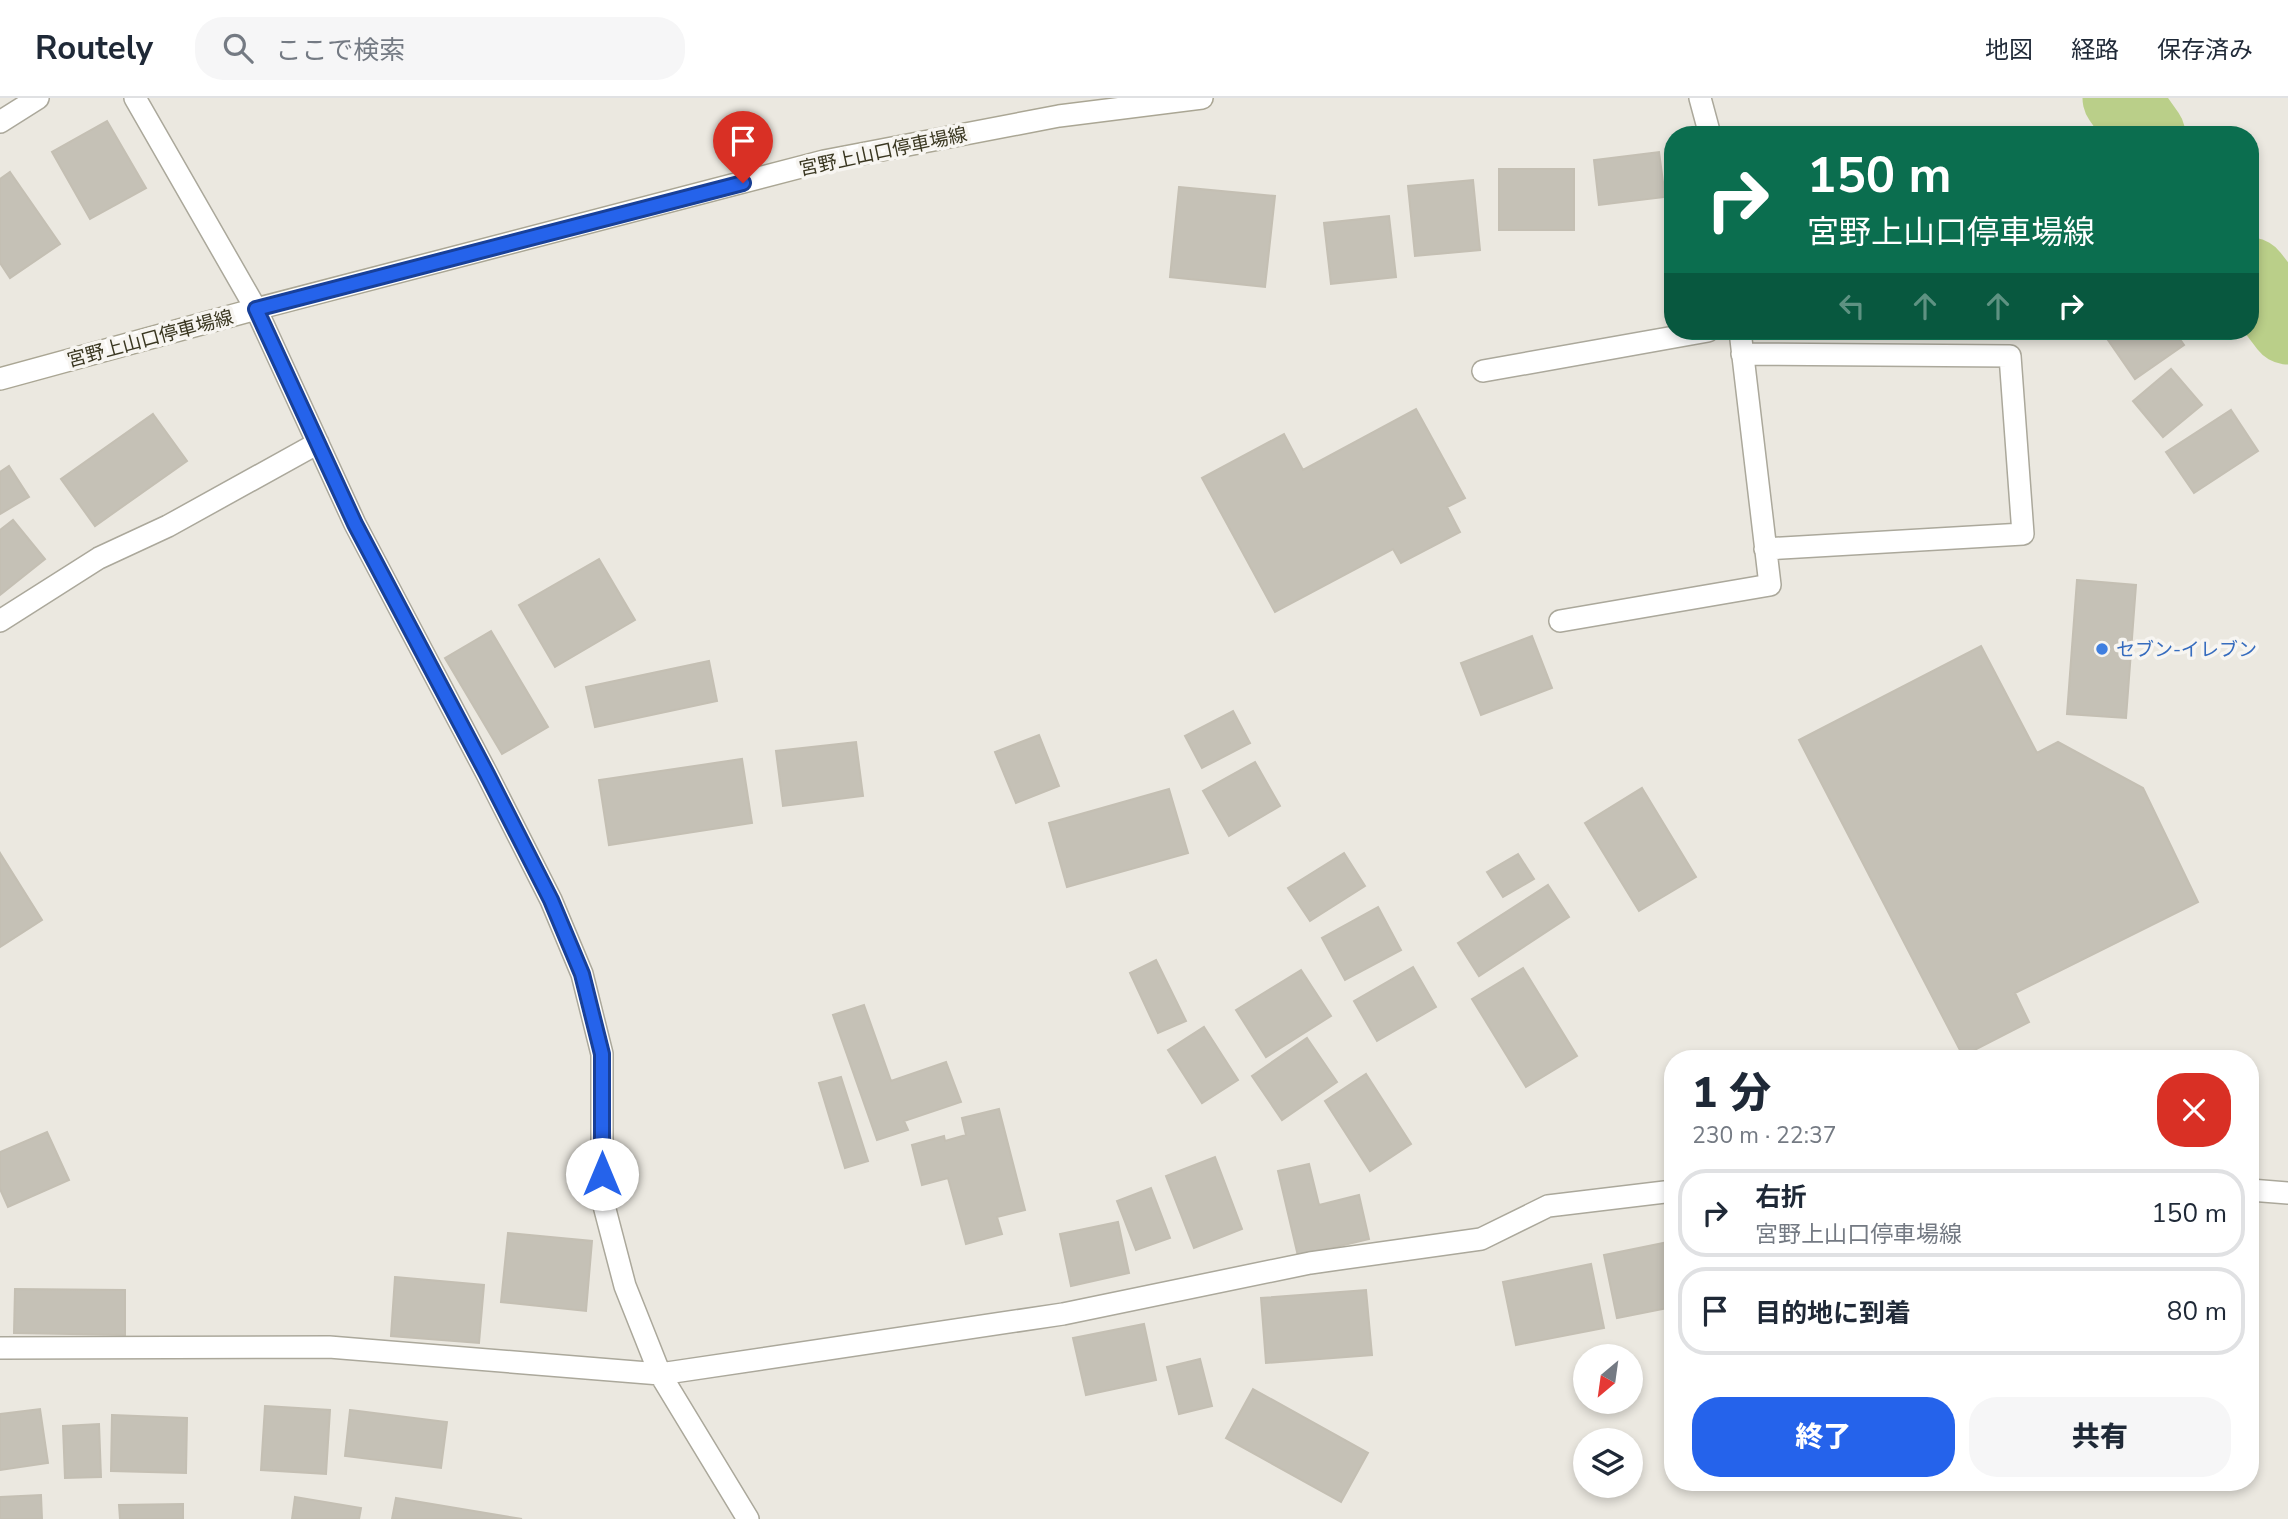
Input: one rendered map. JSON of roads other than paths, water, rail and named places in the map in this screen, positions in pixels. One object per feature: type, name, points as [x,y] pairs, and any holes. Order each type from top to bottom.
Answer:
[{"type":"street","points":[[0,122],[38,98]]},
{"type":"street","points":[[135,98],[256,309],[355,524],[551,900],[582,974],[602,1054],[602,1198],[625,1286],[660,1374],[748,1519]]},
{"type":"street","name":"宮野上山口停車場線","points":[[0,379],[256,309],[824,161],[1059,116],[1202,98]]},
{"type":"street","points":[[1700,98],[1708,126]]},
{"type":"street","points":[[1483,371],[1664,339]]},
{"type":"street","points":[[1560,621],[1770,585],[1741,340]]},
{"type":"street","points":[[1742,354],[2010,356],[2023,534],[1765,549]]},
{"type":"street","points":[[0,621],[99,558],[168,526],[318,443]]},
{"type":"street","points":[[2259,1191],[2288,1193]]},
{"type":"street","points":[[0,1348],[328,1347],[660,1374],[1063,1314],[1310,1264],[1481,1239],[1548,1206],[1664,1192]]},
{"type":"waterway","points":[[2121,98],[2141,126]]},
{"type":"waterway","points":[[2259,288],[2288,326]]},
{"type":"place","name":"セブン-イレブン","points":[[2102,649]]}]
